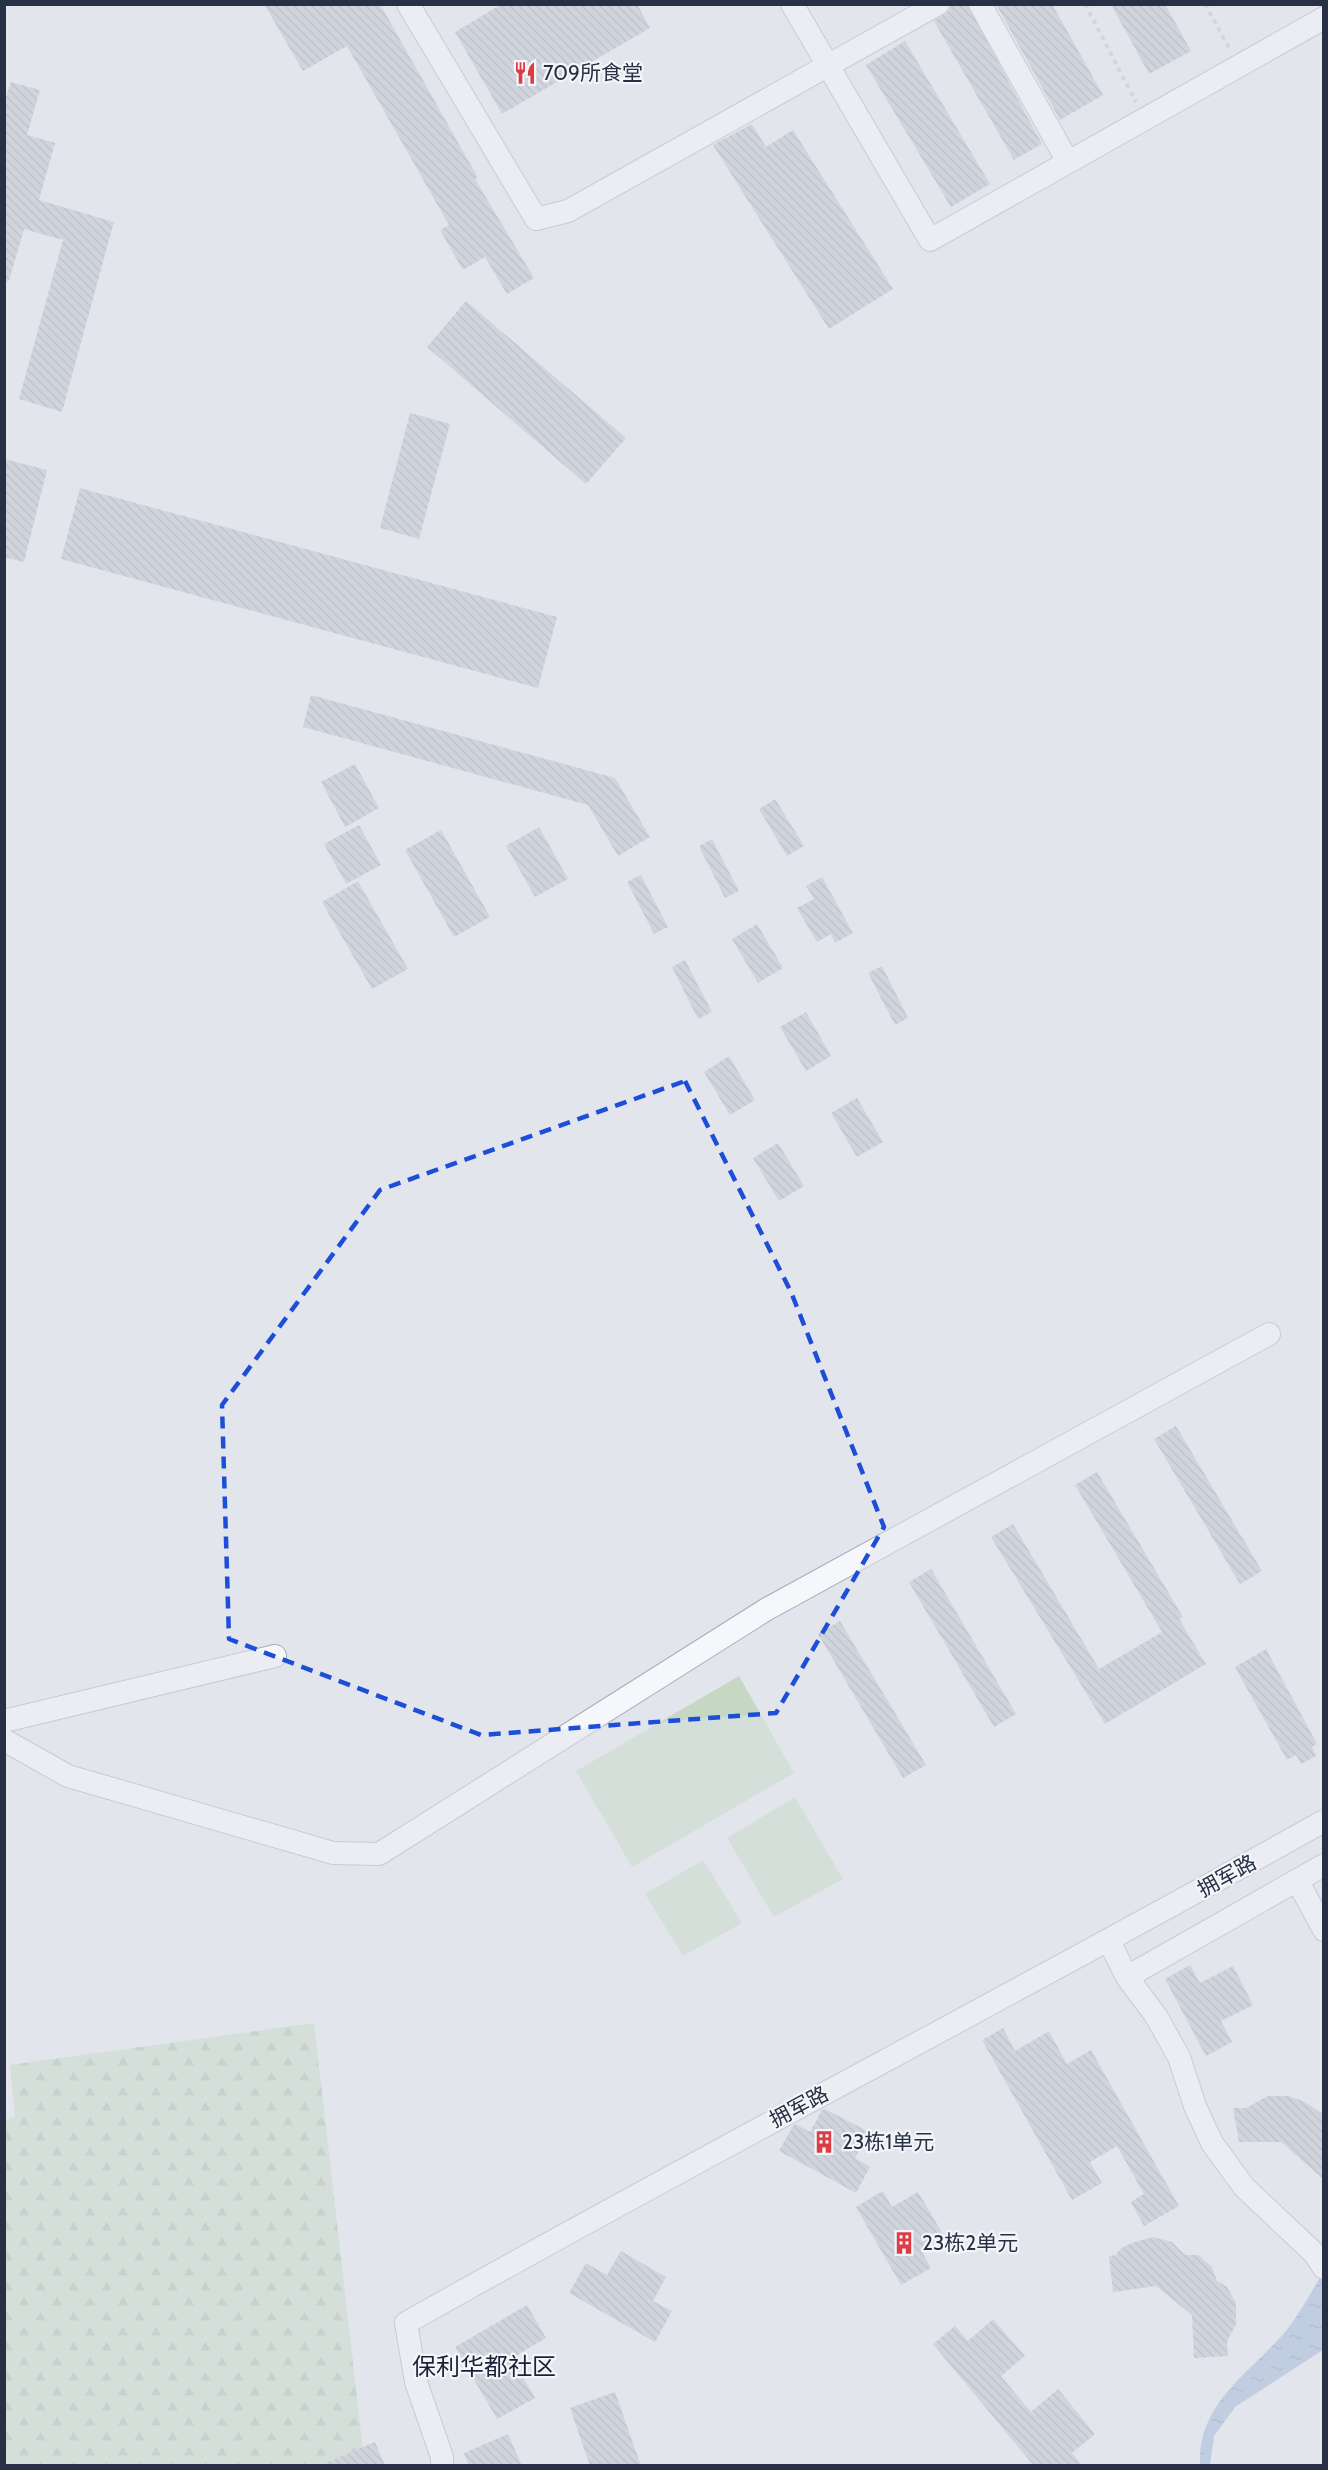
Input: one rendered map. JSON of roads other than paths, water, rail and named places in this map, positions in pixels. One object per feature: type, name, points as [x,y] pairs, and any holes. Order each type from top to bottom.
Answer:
[{"type":"street","points":[[408,4],[536,219],[568,211],[938,4]]},
{"type":"street","points":[[792,4],[930,240],[1323,18]]},
{"type":"street","points":[[980,4],[1068,162]]},
{"type":"street","points":[[4,1740],[68,1776],[333,1853],[380,1854],[767,1609],[1269,1334]]},
{"type":"street","points":[[4,1721],[275,1656]]},
{"type":"street","name":"拥军路","points":[[442,2466],[442,2457],[416,2382],[406,2323],[591,2219],[1109,1941],[1323,1821]]},
{"type":"street","points":[[1127,1977],[1323,1865]]},
{"type":"street","points":[[1297,1880],[1323,1930]]},
{"type":"street","points":[[1109,1941],[1127,1977],[1156,2016],[1179,2057],[1195,2106],[1212,2143],[1244,2187],[1314,2253],[1323,2268]]},
{"type":"water","points":[[1323,2273],[1323,2350],[1235,2407],[1214,2436],[1210,2465],[1200,2466],[1201,2444],[1216,2406],[1286,2331]]},
{"type":"place","name":"709所食堂","points":[[525,73]]},
{"type":"place","name":"23栋1单元","points":[[824,2142]]},
{"type":"place","name":"23栋2单元","points":[[904,2243]]},
{"type":"district","name":"保利华都社区","points":[[484,2367]]}]
